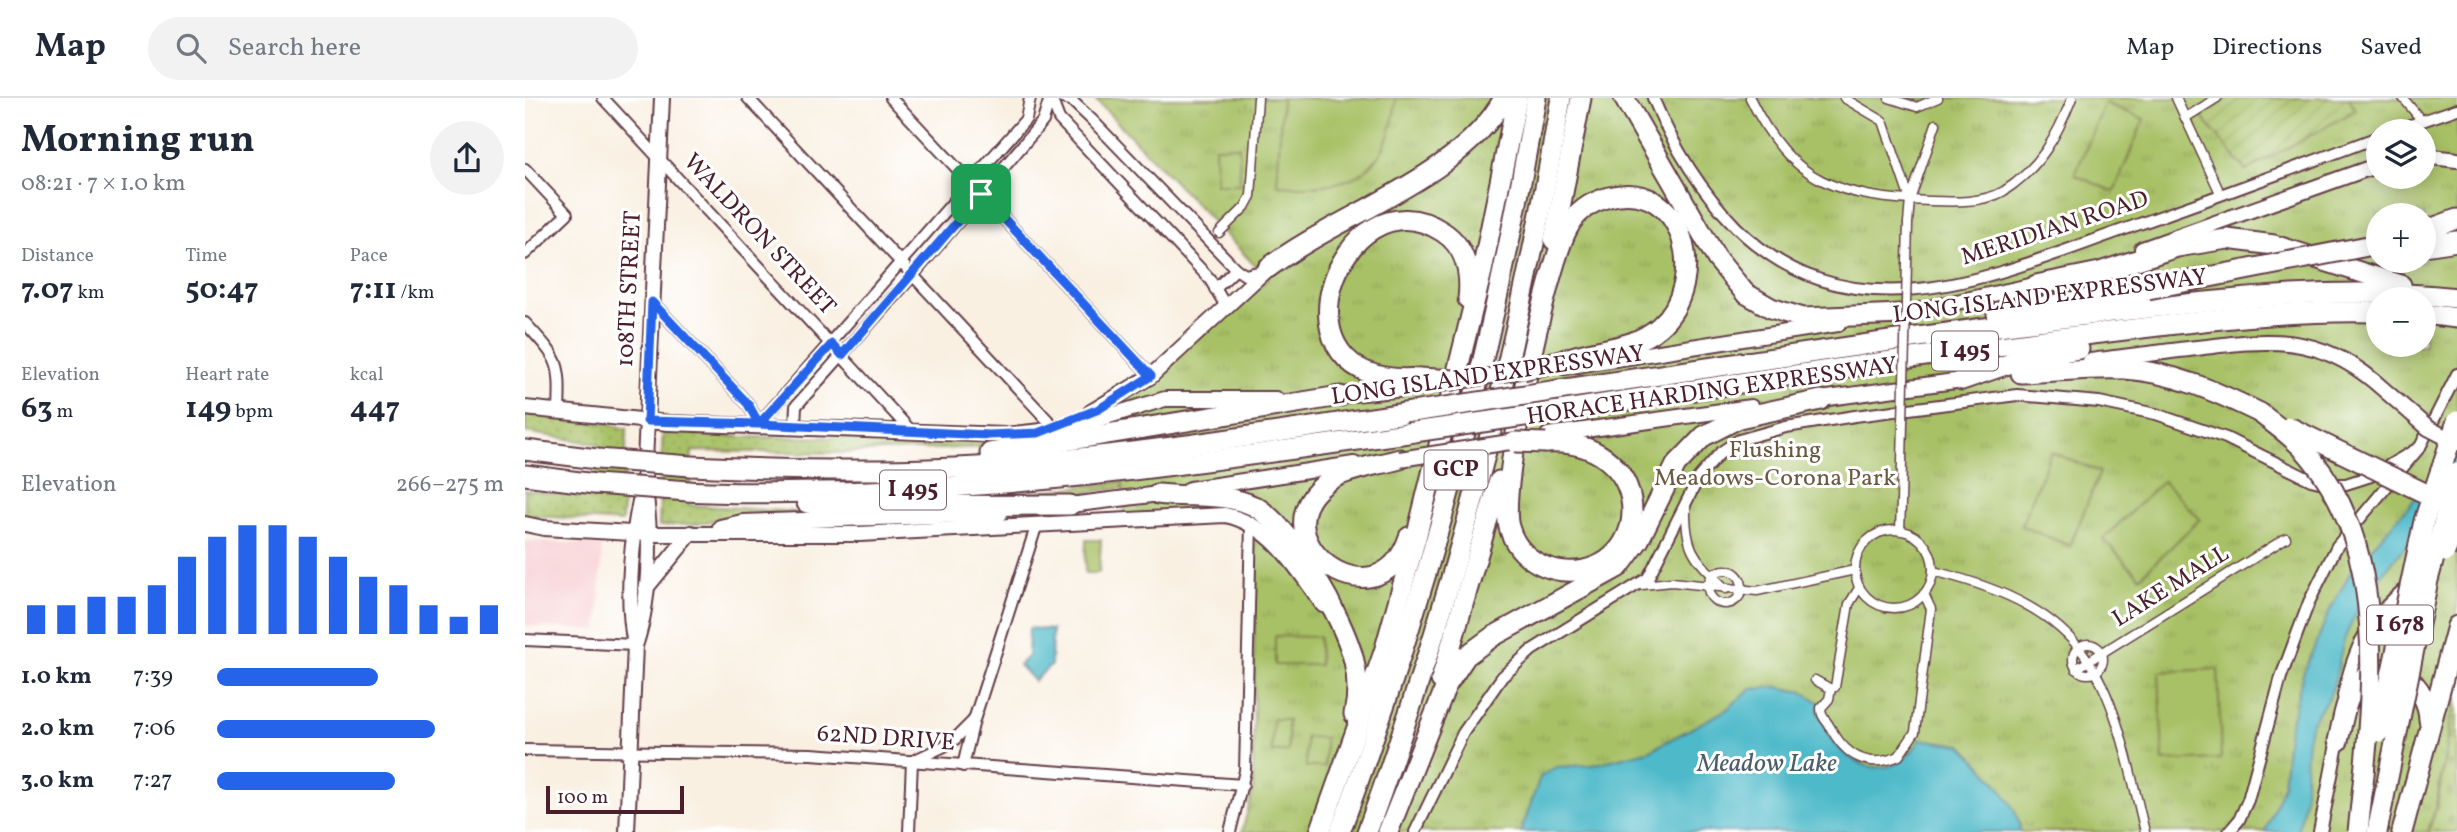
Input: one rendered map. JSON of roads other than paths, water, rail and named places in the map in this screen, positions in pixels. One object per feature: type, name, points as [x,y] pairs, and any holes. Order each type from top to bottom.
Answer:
[{"type":"highway","points":[[1268,268],[1298,246],[1453,156],[1481,131],[1504,98]]},
{"type":"highway","points":[[1332,795],[1384,652],[1417,534],[1482,271],[1517,98]]},
{"type":"highway","name":"GCP","points":[[1340,832],[1394,683],[1442,524],[1501,279],[1536,98]]},
{"type":"highway","name":"GCP","points":[[1367,832],[1413,704],[1467,527],[1527,272],[1560,98]]},
{"type":"highway","points":[[1549,286],[1553,248],[1581,98]]},
{"type":"highway","points":[[1624,98],[1724,270],[1752,299],[1781,312],[1803,317],[1902,314]]},
{"type":"highway","points":[[1428,726],[1518,420],[1549,286],[1568,227],[1585,208],[1602,199],[1629,195],[1647,200],[1671,216],[1684,240],[1687,261],[1685,283],[1678,302],[1666,320],[1631,344],[1565,363],[1523,370]]},
{"type":"highway","points":[[2436,227],[2457,219]]},
{"type":"highway","points":[[1403,220],[1431,226],[1448,235],[1459,248],[1466,265],[1468,298],[1457,344],[1454,384],[1418,383],[1387,377],[1358,366],[1338,348],[1327,315],[1332,280],[1345,255],[1375,229],[1403,220]]},
{"type":"highway","points":[[2036,285],[2100,272],[2190,244],[2239,239],[2274,245],[2377,287]]},
{"type":"highway","points":[[2436,244],[2457,241]]},
{"type":"highway","points":[[1781,358],[1851,337],[2148,289],[2366,246]]},
{"type":"highway","points":[[2199,280],[2366,255]]},
{"type":"highway","name":"LONG ISLAND EXPRESSWAY","points":[[528,450],[597,459],[691,466],[984,466],[1118,454],[1981,328],[2234,299],[2336,292],[2366,297]]},
{"type":"highway","name":"LONG ISLAND EXPRESSWAY","points":[[2436,306],[2457,298]]},
{"type":"highway","name":"LONG ISLAND EXPRESSWAY","points":[[2436,310],[2457,318]]},
{"type":"highway","name":"LONG ISLAND EXPRESSWAY","points":[[525,475],[595,484],[719,493],[870,492],[1006,485],[1151,469],[2025,342],[2239,319],[2366,313]]},
{"type":"highway","points":[[1962,380],[2038,356],[2165,337],[2239,319]]},
{"type":"highway","points":[[2021,373],[2099,369],[2144,372],[2200,386],[2457,507]]},
{"type":"highway","points":[[917,468],[1212,415],[1340,396]]},
{"type":"highway","points":[[1388,832],[1428,726],[1450,678],[1472,650],[1607,575],[1625,561],[1642,534],[1676,465],[1697,440],[1739,418],[1821,400]]},
{"type":"highway","points":[[2260,413],[2295,440],[2326,479],[2347,525],[2363,580],[2371,631],[2372,668],[2359,832]]},
{"type":"highway","points":[[1514,442],[1547,439],[1566,442],[1593,449],[1613,463],[1628,485],[1632,510],[1626,533],[1609,558],[1588,569],[1564,571],[1541,565],[1521,550],[1512,536],[1506,498],[1518,420]]},
{"type":"highway","name":"I 678","points":[[2359,832],[2418,544],[2457,421]]},
{"type":"highway","points":[[1400,459],[1342,474],[1329,481],[1311,500],[1306,517],[1308,542],[1318,559],[1332,571],[1349,577],[1366,577],[1394,562],[1407,542],[1432,467]]},
{"type":"highway","name":"I 678","points":[[2377,832],[2417,633],[2441,526],[2457,473]]},
{"type":"highway","points":[[719,493],[835,506],[1070,505]]},
{"type":"highway","points":[[1159,494],[1238,500],[1273,519],[1298,550],[1350,648],[1356,670],[1356,699],[1321,832]]},
{"type":"highway","points":[[2417,633],[2457,523]]},
{"type":"highway","points":[[2402,832],[2457,626]]},
{"type":"highway","points":[[2338,741],[2355,687],[2370,672],[2393,671],[2416,683],[2428,704],[2429,721],[2423,752]]},
{"type":"main road","name":"108TH STREET","points":[[627,832],[635,645],[632,626],[642,534],[662,98]]},
{"type":"main road","points":[[2436,157],[2457,160]]},
{"type":"main road","name":"HORACE HARDING EXPRESSWAY","points":[[1565,363],[1902,314],[2036,285],[2366,169]]},
{"type":"main road","points":[[1038,433],[1112,402],[1151,376],[1268,268]]},
{"type":"main road","name":"HORACE HARDING EXPRESSWAY","points":[[1547,439],[1962,380],[2244,342],[2280,340],[2329,352],[2352,365],[2428,428],[2457,443]]},
{"type":"main road","name":"HORACE HARDING EXPRESSWAY","points":[[1454,384],[1523,370]]},
{"type":"main road","points":[[525,408],[647,421],[996,435],[1069,428],[1165,399],[1340,396],[1418,383]]},
{"type":"main road","name":"HORACE HARDING EXPRESSWAY","points":[[691,533],[742,522],[982,515],[1159,494],[1514,442]]},
{"type":"main road","points":[[525,526],[642,534],[860,534],[1225,515],[1251,523],[1267,536],[1293,565],[1350,648]]},
{"type":"main road","points":[[645,589],[691,533]]},
{"type":"main road","name":"108TH STREET","points":[[635,645],[641,627],[645,589],[642,534]]},
{"type":"street","name":"WALDRON STREET","points":[[603,98],[912,432]]},
{"type":"street","points":[[748,98],[1054,427]]},
{"type":"street","points":[[891,98],[1151,376]]},
{"type":"street","points":[[652,302],[748,404],[759,424],[832,344],[1026,119],[1030,98]]},
{"type":"street","points":[[1051,98],[1059,119],[1209,278],[1227,308]]},
{"type":"street","points":[[796,406],[914,274],[1046,117],[1051,98]]},
{"type":"street","points":[[1062,98],[1071,100],[1092,120],[1236,270],[1252,274],[1268,268]]},
{"type":"street","points":[[1219,233],[1245,207],[1251,196],[1258,98]]},
{"type":"street","name":"MERIDIAN ROAD","points":[[1654,98],[1671,137],[1698,182],[1741,232],[1790,268],[1815,279],[1852,289],[1907,290],[1985,277],[2366,141]]},
{"type":"street","points":[[1750,98],[1771,138],[1786,156],[1804,171],[1852,192],[1910,200],[1969,201],[2003,192],[2044,155],[2056,138],[2072,98]]},
{"type":"street","points":[[1844,98],[1883,121],[1910,200]]},
{"type":"street","points":[[1889,98],[1917,107],[1938,98]]},
{"type":"street","points":[[2176,98],[2221,195]]},
{"type":"street","points":[[2185,118],[2217,98]]},
{"type":"street","points":[[2403,98],[2420,119]]},
{"type":"street","points":[[2428,119],[2457,109]]},
{"type":"street","points":[[1076,137],[1080,126],[1092,120]]},
{"type":"street","points":[[1900,531],[1910,200],[1936,124]]},
{"type":"street","points":[[525,169],[567,214],[525,254]]},
{"type":"street","points":[[1215,289],[1236,270]]},
{"type":"street","points":[[525,323],[550,350],[559,366],[559,413]]},
{"type":"street","points":[[2228,832],[2239,820],[2248,800],[2281,677],[2309,602],[2337,546],[2420,447],[2457,374]]},
{"type":"street","points":[[788,393],[796,406],[795,426]]},
{"type":"street","points":[[1415,832],[1463,733],[1502,677],[1532,650],[1641,585],[1659,561],[1699,477],[1721,452],[1758,434],[1903,408],[2017,395],[2086,401],[2156,414],[2226,438],[2311,480],[2339,484],[2371,476],[2420,447]]},
{"type":"street","points":[[2339,484],[2356,523]]},
{"type":"street","points":[[1686,504],[1689,549],[1698,563],[1726,589]]},
{"type":"street","points":[[1230,832],[1243,785],[1249,668],[1251,523]]},
{"type":"street","points":[[963,765],[974,720],[1037,524]]},
{"type":"street","points":[[1900,531],[1920,541],[1927,550],[1933,571],[1924,594],[1905,607],[1893,608],[1871,601],[1859,587],[1855,570],[1857,557],[1869,539],[1878,534],[1900,531]]},
{"type":"street","name":"LAKE MALL","points":[[2076,669],[2286,538]]},
{"type":"street","points":[[2320,832],[2348,680],[2362,638],[2389,603],[2457,543]]},
{"type":"street","points":[[1720,570],[1732,570],[1740,578],[1742,590],[1735,600],[1724,604],[1711,597],[1707,587],[1712,575],[1720,570]]},
{"type":"street","points":[[1641,585],[1672,582],[1757,591],[1855,570]]},
{"type":"street","points":[[1933,571],[1996,589],[2019,599],[2043,615],[2079,647],[2097,672],[2121,726],[2145,832]]},
{"type":"street","points":[[1835,687],[1849,604],[1859,587]]},
{"type":"street","points":[[1815,680],[1831,689],[1829,699],[1821,708],[1821,715],[1846,751],[1874,762],[1899,756],[1915,732],[1931,609],[1924,594]]},
{"type":"street","points":[[525,640],[635,645]]},
{"type":"street","points":[[2091,645],[2101,652],[2103,662],[2097,672],[2085,674],[2076,669],[2073,655],[2079,647],[2091,645]]},
{"type":"street","points":[[909,832],[912,761],[951,743],[974,720]]},
{"type":"street","name":"62ND DRIVE","points":[[525,750],[811,754],[1243,785]]},
{"type":"water","points":[[2457,451],[2457,497],[2425,526],[2393,561],[2353,619],[2345,638],[2332,690],[2310,727],[2304,806],[2296,832],[2265,832],[2283,785],[2288,734],[2303,674],[2329,612],[2351,571]]},
{"type":"water","points":[[1029,628],[1052,630],[1051,665],[1034,681],[1019,665],[1028,656]]},
{"type":"water","name":"Meadow Lake","points":[[1777,687],[1803,692],[1820,703],[1820,716],[1834,742],[1857,762],[1884,767],[1898,763],[1910,754],[1920,739],[1962,745],[2007,797],[2014,809],[2020,832],[1521,832],[1540,777],[1556,767],[1592,765],[1651,750],[1726,710],[1751,689]]},
{"type":"park label","name":"Flushing Meadows-Corona Park","points":[[1775,465]]}]
